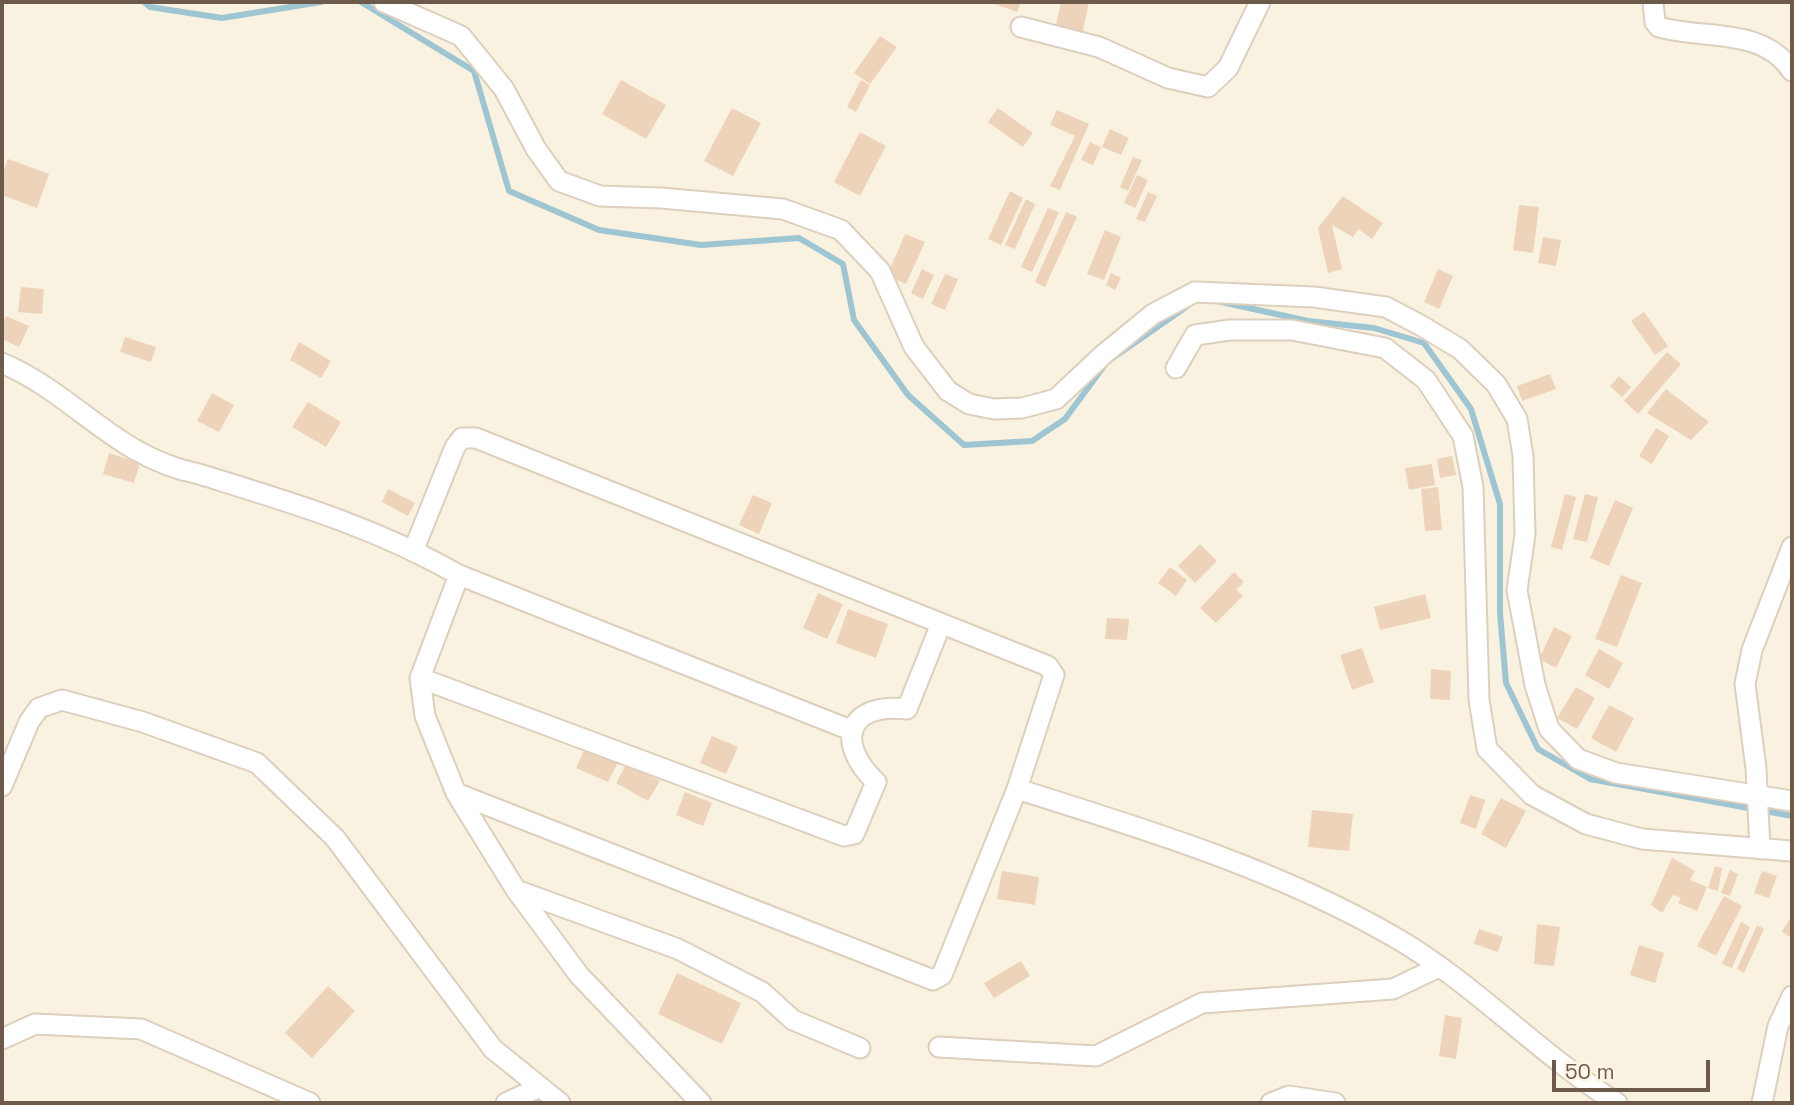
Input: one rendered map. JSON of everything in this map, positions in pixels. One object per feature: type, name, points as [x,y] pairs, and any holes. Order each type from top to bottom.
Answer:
[{"type":"street","points":[[384,2],[461,36],[504,89],[519,121],[559,181],[600,197],[661,198],[783,209],[841,230],[880,271],[914,347],[948,391],[969,404],[994,409],[1023,408],[1056,399],[1104,354],[1153,314],[1195,292],[1314,297],[1386,307],[1423,326],[1461,349],[1496,384],[1517,419],[1523,456],[1525,535],[1517,590],[1535,685],[1549,729],[1578,759],[1616,773],[1759,799],[1792,801]]},
{"type":"street","points":[[1021,27],[1099,47],[1168,78],[1208,87],[1228,68],[1260,2]]},
{"type":"street","points":[[1653,2],[1655,22],[1660,27],[1736,37],[1767,50],[1792,71]]},
{"type":"street","points":[[1176,368],[1195,335],[1230,330],[1292,331],[1385,348],[1426,380],[1463,436],[1473,487],[1479,699],[1487,749],[1532,795],[1586,824],[1642,839],[1760,841],[1792,851]]},
{"type":"street","points":[[2,363],[36,382],[143,457],[174,469],[199,474],[352,522],[414,549],[459,575],[853,731]]},
{"type":"street","points":[[414,549],[455,447],[462,438],[476,438],[941,624],[1039,660],[1048,666],[1054,675],[1017,789],[942,975],[933,980],[456,793]]},
{"type":"street","points":[[1760,841],[1759,799],[1745,684],[1752,650],[1792,547]]},
{"type":"street","points":[[459,575],[419,678],[425,716],[456,793],[516,890],[579,975],[701,1103]]},
{"type":"street","points":[[419,678],[844,836],[854,834],[876,782],[854,757],[851,745],[853,731],[868,713],[884,706],[907,709],[941,624]]},
{"type":"street","points":[[2,786],[29,722],[39,708],[62,700],[143,722],[257,762],[335,838],[494,1049],[560,1103]]},
{"type":"street","points":[[1017,789],[1260,872],[1396,938],[1439,967],[1582,1081],[1617,1103]]},
{"type":"street","points":[[516,890],[678,949],[762,992],[793,1020],[860,1048]]},
{"type":"street","points":[[939,1047],[1096,1056],[1202,1003],[1393,989],[1439,967]]},
{"type":"street","points":[[1762,1103],[1778,1026],[1792,996]]},
{"type":"street","points":[[2,1040],[35,1024],[141,1029],[310,1103]]},
{"type":"street","points":[[506,1103],[540,1087]]},
{"type":"street","points":[[1271,1103],[1289,1096],[1335,1103]]},
{"type":"building","points":[[989,2],[1021,2],[1017,12]]},
{"type":"building","points":[[1061,2],[1089,2],[1082,36],[1055,30]]},
{"type":"building","points":[[880,36],[897,47],[870,84],[854,73]]},
{"type":"building","points":[[621,80],[666,105],[646,139],[602,114]]},
{"type":"building","points":[[861,80],[870,85],[856,112],[847,107]]},
{"type":"building","points":[[732,108],[761,123],[733,176],[704,161]]},
{"type":"building","points":[[998,108],[1033,133],[1023,147],[988,122]]},
{"type":"building","points":[[1057,110],[1089,124],[1060,190],[1050,186],[1075,136],[1050,125]]},
{"type":"building","points":[[1110,129],[1129,138],[1121,155],[1102,147]]},
{"type":"building","points":[[860,132],[886,146],[860,196],[834,182]]},
{"type":"building","points":[[1090,142],[1101,147],[1093,165],[1081,160]]},
{"type":"building","points":[[1133,157],[1142,160],[1128,191],[1120,187]]},
{"type":"building","points":[[8,159],[49,174],[37,208],[2,195],[2,176]]},
{"type":"building","points":[[1137,175],[1148,180],[1135,208],[1124,203]]},
{"type":"building","points":[[1010,191],[1023,198],[1001,245],[988,239]]},
{"type":"building","points":[[1148,192],[1157,196],[1145,222],[1136,219]]},
{"type":"building","points":[[1343,196],[1383,223],[1372,239],[1358,229],[1353,237],[1332,225],[1342,269],[1328,273],[1318,228]]},
{"type":"building","points":[[1026,199],[1035,204],[1015,249],[1005,245]]},
{"type":"building","points":[[1519,205],[1539,207],[1533,253],[1513,250]]},
{"type":"building","points":[[1048,208],[1059,212],[1032,272],[1021,267]]},
{"type":"building","points":[[1066,212],[1077,217],[1045,287],[1035,282]]},
{"type":"building","points":[[1105,230],[1121,237],[1104,280],[1087,274]]},
{"type":"building","points":[[905,234],[925,242],[906,284],[887,276]]},
{"type":"building","points":[[1543,237],[1561,240],[1556,266],[1538,263]]},
{"type":"building","points":[[922,269],[934,275],[923,299],[911,293]]},
{"type":"building","points":[[1438,269],[1453,276],[1439,309],[1424,302]]},
{"type":"building","points":[[1111,273],[1121,278],[1115,290],[1106,285]]},
{"type":"building","points":[[945,274],[958,279],[945,310],[931,304]]},
{"type":"building","points":[[21,287],[44,289],[42,314],[18,312]]},
{"type":"building","points":[[1644,312],[1668,346],[1655,355],[1631,321]]},
{"type":"building","points":[[6,316],[29,326],[19,347],[2,339],[2,326]]},
{"type":"building","points":[[125,337],[156,347],[151,362],[120,352]]},
{"type":"building","points":[[299,342],[331,361],[321,378],[290,360]]},
{"type":"building","points":[[1667,352],[1681,364],[1638,414],[1624,401]]},
{"type":"building","points":[[1550,374],[1556,389],[1522,401],[1517,386]]},
{"type":"building","points":[[1619,376],[1631,387],[1622,397],[1610,386]]},
{"type":"building","points":[[1666,389],[1709,422],[1691,440],[1647,413]]},
{"type":"building","points":[[212,393],[234,405],[219,432],[197,421]]},
{"type":"building","points":[[308,402],[341,422],[326,447],[292,427]]},
{"type":"building","points":[[1656,428],[1669,436],[1652,464],[1639,456]]},
{"type":"building","points":[[109,453],[140,463],[134,483],[103,474]]},
{"type":"building","points":[[1452,456],[1456,475],[1440,478],[1437,459]]},
{"type":"building","points":[[1432,464],[1435,485],[1409,490],[1405,468]]},
{"type":"building","points":[[1438,487],[1442,530],[1425,531],[1421,489]]},
{"type":"building","points":[[388,489],[415,503],[408,516],[382,502]]},
{"type":"building","points":[[1565,494],[1576,497],[1562,550],[1551,547]]},
{"type":"building","points":[[1585,494],[1598,497],[1587,542],[1573,539]]},
{"type":"building","points":[[753,495],[772,503],[759,534],[739,525]]},
{"type":"building","points":[[1615,500],[1633,508],[1609,566],[1590,558]]},
{"type":"building","points":[[1200,544],[1217,561],[1195,583],[1178,566]]},
{"type":"building","points":[[1170,567],[1187,580],[1176,596],[1158,583]]},
{"type":"building","points":[[1234,572],[1244,582],[1236,590],[1243,596],[1216,623],[1200,608]]},
{"type":"building","points":[[1621,575],[1642,583],[1617,647],[1595,639]]},
{"type":"building","points":[[818,593],[843,604],[827,639],[803,628]]},
{"type":"building","points":[[1425,594],[1431,618],[1380,630],[1374,607]]},
{"type":"building","points":[[848,609],[888,624],[876,658],[836,643]]},
{"type":"building","points":[[1107,618],[1129,619],[1127,640],[1105,639]]},
{"type":"building","points":[[1554,627],[1572,636],[1556,668],[1539,659]]},
{"type":"building","points":[[1362,648],[1374,682],[1352,690],[1340,655]]},
{"type":"building","points":[[1599,649],[1623,663],[1609,689],[1585,675]]},
{"type":"building","points":[[1431,669],[1451,671],[1450,700],[1430,699]]},
{"type":"building","points":[[1576,687],[1595,698],[1577,729],[1557,718]]},
{"type":"building","points":[[1609,705],[1634,718],[1616,752],[1591,738]]},
{"type":"building","points":[[712,736],[738,747],[726,774],[700,763]]},
{"type":"building","points":[[585,748],[618,762],[608,782],[576,768]]},
{"type":"building","points":[[627,763],[660,781],[648,801],[616,783]]},
{"type":"building","points":[[685,792],[712,803],[703,826],[676,815]]},
{"type":"building","points":[[1470,795],[1485,800],[1476,829],[1460,823]]},
{"type":"building","points":[[1501,798],[1526,811],[1506,848],[1481,834]]},
{"type":"building","points":[[1312,810],[1353,814],[1349,851],[1308,847]]},
{"type":"building","points":[[1672,858],[1695,871],[1690,880],[1707,887],[1697,911],[1678,903],[1681,898],[1673,895],[1662,913],[1651,905]]},
{"type":"building","points":[[1715,866],[1722,868],[1718,891],[1708,888]]},
{"type":"building","points":[[1730,870],[1738,874],[1730,896],[1721,893]]},
{"type":"building","points":[[1002,871],[1039,877],[1035,905],[997,899]]},
{"type":"building","points":[[1762,871],[1777,876],[1769,898],[1754,893]]},
{"type":"building","points":[[1724,896],[1742,906],[1716,956],[1697,946]]},
{"type":"building","points":[[1789,920],[1792,922],[1792,938],[1782,932]]},
{"type":"building","points":[[1741,922],[1750,927],[1732,968],[1722,964]]},
{"type":"building","points":[[1537,924],[1560,927],[1554,966],[1534,964]]},
{"type":"building","points":[[1757,925],[1764,929],[1744,973],[1737,969]]},
{"type":"building","points":[[1479,929],[1503,937],[1498,952],[1474,944]]},
{"type":"building","points":[[1639,945],[1664,953],[1655,983],[1630,975]]},
{"type":"building","points":[[1021,961],[1030,976],[994,998],[984,983]]},
{"type":"building","points":[[677,973],[741,1003],[722,1044],[658,1014]]},
{"type":"building","points":[[328,986],[355,1011],[312,1058],[285,1033]]},
{"type":"building","points":[[1445,1015],[1462,1018],[1456,1059],[1439,1056]]},
{"type":"waterway","points":[[144,2],[150,7],[222,18],[321,2]]},
{"type":"waterway","points":[[361,2],[474,71],[509,191],[599,230],[701,245],[799,238],[843,264],[854,320],[908,395],[964,445],[1032,441],[1065,419],[1107,362],[1186,307]]},
{"type":"waterway","points":[[1217,301],[1308,321],[1374,328],[1424,343],[1471,409],[1500,504],[1500,613],[1506,683],[1538,749],[1590,779],[1792,816]]}]
